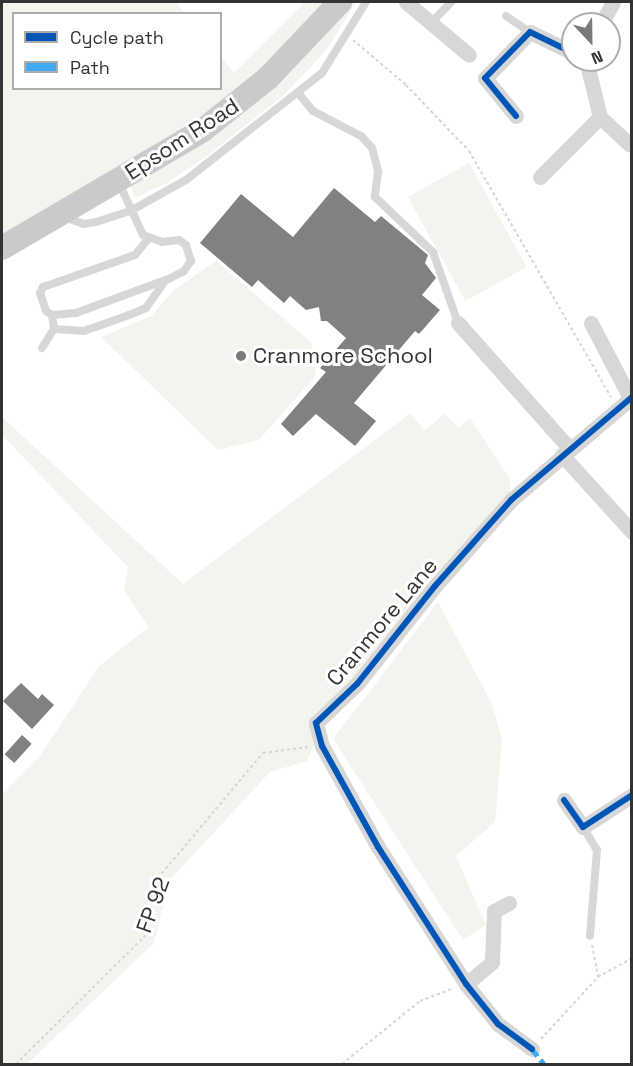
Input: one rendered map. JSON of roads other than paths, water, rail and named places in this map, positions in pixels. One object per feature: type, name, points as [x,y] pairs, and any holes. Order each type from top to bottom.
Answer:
[{"type":"main road","name":"Epsom Road","points":[[2,248],[59,213],[188,141],[250,94],[340,2]]},
{"type":"street","points":[[406,2],[469,55]]},
{"type":"street","points":[[516,116],[485,78],[530,32],[561,47]]},
{"type":"street","points":[[589,72],[600,117],[629,144]]},
{"type":"street","points":[[540,177],[600,117]]},
{"type":"street","points":[[591,322],[631,398]]},
{"type":"street","points":[[458,323],[632,532]]},
{"type":"street","name":"Cranmore Lane","points":[[532,1049],[498,1024],[466,984],[378,847],[322,746],[316,723],[357,684],[511,500],[631,398]]},
{"type":"street","points":[[564,800],[583,827],[632,795]]},
{"type":"street","points":[[466,984],[492,962],[494,911],[508,903]]},
{"type":"lane","points":[[59,213],[84,224],[132,210],[186,180],[299,94],[322,73],[366,2]]},
{"type":"lane","points":[[431,23],[451,2]]},
{"type":"lane","points":[[507,16],[530,32]]},
{"type":"lane","points":[[299,94],[313,111],[361,136],[372,148],[378,171],[375,197],[433,252],[458,323]]},
{"type":"lane","points":[[118,182],[148,239]]},
{"type":"lane","points":[[52,315],[76,313],[165,280],[184,271],[191,261],[186,245],[179,240],[148,239]]},
{"type":"lane","points":[[42,348],[54,329],[52,315],[42,303],[43,287],[135,255],[148,239]]},
{"type":"lane","points":[[54,329],[84,331],[146,308],[165,280]]},
{"type":"lane","points":[[583,827],[597,850],[590,936]]},
{"type":"place","name":"Cranmore School","points":[[241,356]]}]
